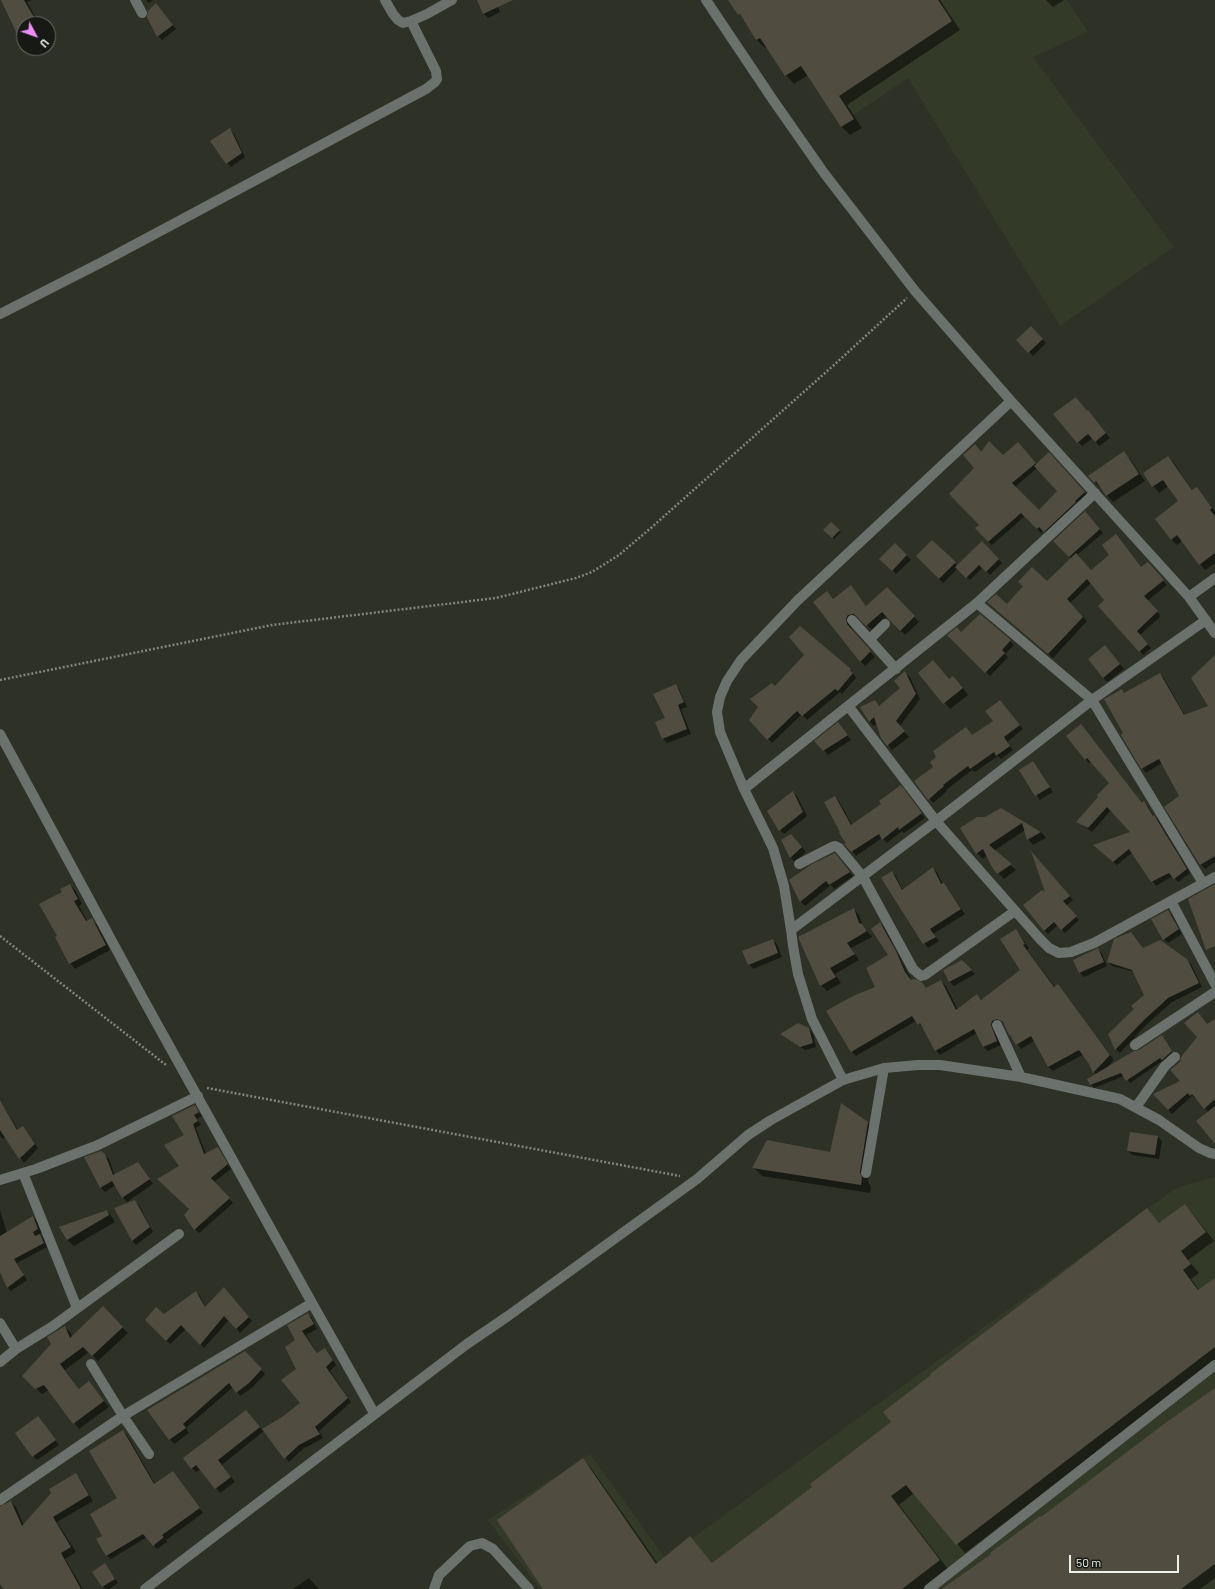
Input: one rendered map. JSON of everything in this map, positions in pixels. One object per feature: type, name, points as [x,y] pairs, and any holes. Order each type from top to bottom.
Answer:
[{"type":"street","points":[[135,0],[142,13]]},
{"type":"street","points":[[386,0],[398,20],[403,23],[411,21],[452,0]]},
{"type":"street","points":[[706,0],[824,173],[915,291],[1011,401],[1190,597],[1215,633]]},
{"type":"street","points":[[0,314],[106,260],[426,89],[437,79],[436,71],[411,21]]},
{"type":"street","points":[[843,1080],[812,1019],[798,974],[784,886],[773,848],[767,832],[744,789],[720,732],[718,712],[720,697],[727,680],[741,660],[818,580],[1011,401]]},
{"type":"street","points":[[744,789],[977,603],[1095,493]]},
{"type":"street","points":[[1190,597],[1215,578]]},
{"type":"street","points":[[977,603],[1092,700],[1203,884]]},
{"type":"street","points":[[852,620],[896,669]]},
{"type":"street","points":[[792,930],[1092,700],[1206,620]]},
{"type":"street","points":[[870,639],[885,624]]},
{"type":"street","points":[[849,706],[936,821],[1049,948],[1059,953],[1071,952],[1087,946],[1215,877]]},
{"type":"street","points":[[0,734],[191,1085],[374,1413]]},
{"type":"street","points":[[799,864],[835,846],[839,848],[863,877],[913,969],[920,976],[925,975],[1015,911]]},
{"type":"street","points":[[1171,901],[1215,984]]},
{"type":"street","points":[[1135,1045],[1215,992]]},
{"type":"street","points":[[997,1025],[1021,1077]]},
{"type":"street","points":[[1136,1107],[1165,1066],[1176,1057]]},
{"type":"street","points":[[145,1589],[374,1413],[467,1344],[697,1179],[748,1135],[843,1080],[884,1068],[940,1065],[1021,1077],[1120,1099],[1159,1120],[1199,1148],[1215,1154]]},
{"type":"street","points":[[866,1173],[884,1068]]},
{"type":"street","points":[[0,1180],[98,1145],[198,1096]]},
{"type":"street","points":[[23,1173],[77,1308]]},
{"type":"street","points":[[0,1362],[16,1349],[77,1308],[179,1234]]},
{"type":"street","points":[[0,1500],[122,1416],[312,1303]]},
{"type":"street","points":[[0,1323],[16,1349]]},
{"type":"street","points":[[91,1364],[122,1416],[149,1454]]},
{"type":"street","points":[[929,1589],[1215,1365]]},
{"type":"street","points":[[434,1589],[439,1575],[470,1546],[482,1543],[493,1549],[529,1589]]},
{"type":"path","points":[[0,680],[272,625],[496,598],[576,578],[592,572],[619,555],[652,528],[915,291]]},
{"type":"path","points":[[0,936],[166,1066]]},
{"type":"path","points":[[191,1085],[697,1179]]},
{"type":"shaded area","points":[[766,0],[1067,0],[1088,32],[1033,57],[1174,247],[1060,326],[908,78],[849,118]]},
{"type":"shaded area","points":[[1215,1177],[1215,1589],[919,1589],[918,1587],[914,1589],[540,1589],[488,1520],[590,1454],[665,1558],[1176,1188]]},
{"type":"building","points":[[1,0],[24,0],[33,16],[16,16],[16,32]]},
{"type":"building","points":[[477,0],[513,0],[483,14]]},
{"type":"building","points":[[728,0],[938,0],[952,21],[839,96],[854,119],[841,127],[801,66],[785,76],[760,38],[756,40],[740,14],[738,15]]},
{"type":"building","points":[[156,3],[173,25],[157,37],[147,17],[148,11]]},
{"type":"building","points":[[230,128],[242,153],[226,164],[210,141]]},
{"type":"building","points":[[1031,326],[1043,339],[1028,353],[1016,340]]},
{"type":"building","points":[[1076,397],[1106,433],[1095,442],[1088,434],[1077,443],[1053,414]]},
{"type":"building","points":[[989,441],[1003,455],[1018,442],[1036,463],[1012,483],[1039,510],[1057,491],[1034,466],[1049,452],[1085,492],[1044,532],[1039,527],[1037,529],[1021,513],[988,542],[975,528],[979,525],[949,494],[974,468],[963,455],[975,444],[981,452]]},
{"type":"building","points":[[1124,451],[1139,474],[1106,496],[1096,481],[1094,483],[1088,476]]},
{"type":"building","points":[[1168,456],[1192,490],[1197,487],[1212,508],[1210,510],[1215,516],[1215,553],[1199,565],[1177,535],[1171,540],[1155,519],[1178,501],[1163,480],[1152,487],[1143,473]]},
{"type":"building","points":[[1085,511],[1100,529],[1069,557],[1053,541]]},
{"type":"building","points":[[831,522],[840,530],[832,538],[823,530]]},
{"type":"building","points":[[1116,534],[1141,567],[1148,562],[1164,580],[1144,596],[1158,611],[1137,631],[1148,644],[1139,652],[1098,606],[1104,600],[1087,579],[1067,599],[1083,617],[1048,654],[987,602],[996,594],[1007,604],[1023,586],[1018,582],[1032,567],[1047,581],[1076,553],[1091,570],[1109,555],[1102,545]]},
{"type":"building","points":[[932,540],[956,562],[939,579],[916,556]]},
{"type":"building","points":[[982,541],[999,559],[986,572],[979,565],[966,578],[955,567]]},
{"type":"building","points":[[895,543],[907,555],[892,571],[879,559]]},
{"type":"building","points":[[851,585],[866,606],[887,587],[915,616],[900,631],[882,612],[866,626],[854,614],[848,615],[846,618],[847,624],[871,651],[860,662],[813,602],[827,591],[833,599]]},
{"type":"building","points":[[980,614],[1011,640],[1002,650],[1005,653],[985,673],[947,635],[957,627],[961,632]]},
{"type":"building","points":[[800,626],[851,669],[850,670],[853,673],[838,691],[835,689],[802,716],[797,711],[767,740],[749,720],[758,707],[750,699],[772,683],[775,686],[804,655],[789,637]]},
{"type":"building","points":[[1105,645],[1120,664],[1103,678],[1088,659]]},
{"type":"building","points":[[1215,655],[1215,856],[1200,865],[1164,807],[1179,796],[1159,759],[1141,769],[1121,735],[1123,733],[1104,699],[1122,689],[1124,693],[1160,673],[1184,715],[1208,706],[1191,678]]},
{"type":"building","points":[[933,660],[949,679],[953,676],[963,688],[943,704],[918,673]]},
{"type":"building","points":[[905,671],[916,694],[896,721],[905,731],[887,746],[881,738],[874,717],[869,722],[860,707],[875,700],[879,706],[900,688],[894,681]]},
{"type":"building","points":[[676,684],[684,702],[678,705],[687,729],[662,739],[655,722],[665,718],[653,694]]},
{"type":"building","points":[[1000,700],[1020,725],[1004,737],[1010,746],[996,756],[994,752],[970,769],[968,766],[943,785],[944,786],[928,800],[914,781],[933,767],[930,762],[936,757],[933,751],[966,727],[972,735],[993,721],[985,711]]},
{"type":"building","points":[[838,722],[848,735],[823,751],[814,741]]},
{"type":"building","points":[[1081,724],[1142,803],[1144,801],[1187,869],[1174,879],[1169,873],[1151,882],[1129,849],[1113,862],[1093,845],[1130,832],[1107,807],[1088,828],[1076,822],[1098,797],[1097,795],[1109,783],[1087,758],[1085,760],[1066,736]]},
{"type":"building","points":[[1033,761],[1050,787],[1035,796],[1019,770]]},
{"type":"building","points":[[901,785],[922,813],[899,830],[898,827],[882,840],[879,834],[851,852],[844,844],[846,843],[839,833],[840,832],[824,802],[835,796],[851,825],[881,804],[879,801]]},
{"type":"building","points":[[793,791],[803,812],[779,831],[767,811]]},
{"type":"building","points":[[1001,808],[1041,832],[1027,840],[1022,823],[989,845],[1012,864],[997,874],[983,849],[976,854],[960,828],[977,817],[985,817]]},
{"type":"building","points":[[791,834],[802,847],[790,858],[781,840]]},
{"type":"building","points":[[1031,851],[1070,896],[1063,901],[1077,916],[1061,930],[1054,922],[1044,931],[1023,905],[1042,890],[1045,892]]},
{"type":"building","points":[[835,853],[850,872],[829,885],[826,881],[800,902],[789,880],[812,864]]},
{"type":"building","points":[[933,867],[941,884],[944,883],[961,909],[930,929],[936,937],[923,944],[881,878],[892,871],[902,890]]},
{"type":"building","points":[[70,884],[78,899],[74,901],[86,921],[92,918],[106,945],[69,964],[55,937],[57,936],[39,904],[62,892],[60,889]]},
{"type":"building","points":[[1215,884],[1215,946],[1206,950],[1188,899]]},
{"type":"building","points":[[854,908],[859,923],[862,924],[867,931],[847,943],[855,954],[830,968],[836,977],[820,986],[798,937]]},
{"type":"building","points":[[1168,910],[1179,929],[1163,940],[1151,919]]},
{"type":"building","points":[[880,922],[896,951],[905,972],[911,980],[914,979],[922,982],[926,988],[941,980],[956,1010],[977,994],[981,1000],[1020,970],[1000,939],[1016,929],[1025,944],[1023,945],[1054,987],[1058,984],[1110,1055],[1093,1073],[1089,1064],[1079,1050],[1048,1067],[1031,1036],[1016,1045],[1003,1022],[997,1019],[992,1021],[991,1025],[997,1041],[983,1047],[974,1029],[935,1051],[920,1023],[918,1025],[912,1016],[851,1052],[826,1011],[853,996],[875,987],[866,968],[888,955],[871,929]]},
{"type":"building","points":[[1131,932],[1143,948],[1160,940],[1187,959],[1199,983],[1168,998],[1115,1050],[1108,1034],[1134,1009],[1131,1006],[1144,995],[1132,970],[1107,962],[1114,939]]},
{"type":"building","points":[[773,939],[778,953],[748,965],[742,951]]},
{"type":"building","points":[[1098,948],[1104,962],[1079,973],[1073,960]]},
{"type":"building","points":[[962,960],[972,970],[949,982],[943,970]]},
{"type":"building","points":[[1198,1012],[1207,1024],[1215,1019],[1215,1099],[1204,1109],[1192,1094],[1190,1096],[1188,1093],[1168,1110],[1153,1094],[1180,1081],[1170,1070],[1180,1062],[1181,1057],[1197,1037],[1184,1023]]},
{"type":"building","points":[[798,1023],[809,1028],[813,1043],[800,1047],[780,1034]]},
{"type":"building","points":[[1162,1035],[1172,1051],[1162,1060],[1160,1058],[1126,1081],[1121,1073],[1090,1085],[1087,1079],[1134,1051],[1139,1050]]},
{"type":"building","points":[[0,1100],[17,1130],[23,1126],[35,1144],[19,1159],[0,1130]]},
{"type":"building","points":[[841,1103],[868,1122],[860,1172],[862,1178],[861,1185],[752,1168],[767,1140],[830,1152]]},
{"type":"building","points":[[195,1105],[199,1112],[194,1115],[198,1121],[193,1124],[204,1154],[218,1147],[228,1164],[211,1178],[230,1198],[194,1230],[184,1215],[189,1209],[157,1179],[179,1166],[164,1145],[184,1135],[172,1116]]},
{"type":"building","points":[[1215,1106],[1215,1144],[1196,1121]]},
{"type":"building","points":[[1130,1132],[1158,1136],[1155,1155],[1127,1151]]},
{"type":"building","points":[[101,1151],[105,1154],[113,1175],[138,1162],[150,1179],[122,1198],[112,1181],[100,1188],[84,1157]]},
{"type":"building","points":[[135,1200],[150,1227],[132,1241],[114,1208]]},
{"type":"building","points":[[1185,1204],[1206,1232],[1181,1251],[1191,1264],[1183,1270],[1198,1290],[1215,1278],[1215,1347],[956,1545],[906,1485],[891,1496],[940,1560],[902,1589],[543,1589],[497,1520],[583,1458],[656,1564],[690,1536],[712,1563],[812,1487],[810,1484],[891,1422],[883,1412],[931,1375],[930,1374],[1147,1208],[1159,1223]]},
{"type":"building","points":[[107,1210],[109,1215],[67,1240],[59,1227]]},
{"type":"building","points":[[33,1216],[38,1229],[33,1232],[35,1236],[40,1234],[44,1243],[14,1259],[24,1275],[7,1288],[0,1272],[0,1236]]},
{"type":"building","points":[[224,1287],[249,1317],[236,1329],[224,1316],[200,1345],[181,1325],[166,1341],[145,1320],[156,1307],[164,1314],[196,1291],[205,1307]]},
{"type":"building","points":[[103,1306],[123,1327],[92,1356],[83,1347],[60,1364],[79,1389],[89,1381],[104,1401],[73,1424],[44,1385],[35,1389],[22,1376],[51,1344],[47,1337],[65,1326],[70,1338]]},
{"type":"building","points":[[308,1313],[314,1324],[302,1331],[317,1353],[325,1348],[333,1360],[326,1367],[348,1398],[315,1427],[320,1434],[299,1445],[284,1459],[262,1429],[282,1417],[300,1403],[281,1380],[296,1369],[285,1347],[295,1340],[287,1325]]},
{"type":"building","points":[[245,1351],[262,1369],[249,1383],[236,1393],[229,1383],[183,1424],[186,1428],[169,1440],[147,1410]]},
{"type":"building","points":[[1215,1388],[1215,1564],[1181,1589],[942,1589],[991,1554],[990,1553],[1040,1516],[1041,1517],[1168,1421]]},
{"type":"building","points":[[246,1410],[260,1427],[218,1460],[231,1477],[215,1489],[196,1465],[191,1469],[183,1458]]},
{"type":"building","points":[[38,1416],[56,1440],[32,1457],[15,1433]]},
{"type":"building","points":[[123,1430],[154,1484],[173,1471],[200,1508],[162,1535],[164,1537],[153,1546],[143,1534],[106,1556],[96,1539],[102,1536],[90,1514],[117,1498],[89,1451]]},
{"type":"building","points":[[76,1473],[89,1495],[53,1517],[71,1547],[61,1553],[81,1589],[4,1589],[0,1584],[0,1506],[11,1501],[22,1526],[51,1493],[49,1489]]},
{"type":"building","points":[[105,1563],[115,1579],[102,1587],[92,1572]]}]
